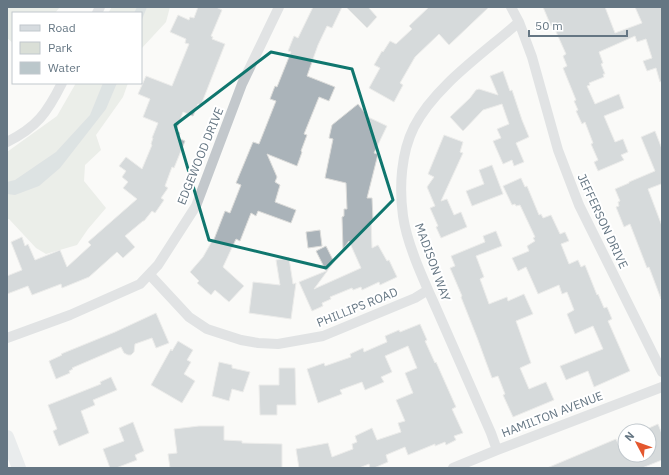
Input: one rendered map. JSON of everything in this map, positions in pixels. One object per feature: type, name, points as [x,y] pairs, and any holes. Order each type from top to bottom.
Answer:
[{"type":"street","name":"EDGEWOOD DRIVE","points":[[7,338],[70,316],[140,284],[158,266],[196,206],[242,84],[279,7]]},
{"type":"street","name":"JEFFERSON DRIVE","points":[[511,7],[532,57],[558,150],[579,205],[662,372]]},
{"type":"street","name":"MADISON WAY","points":[[497,450],[491,432],[428,290],[409,240],[403,216],[402,178],[403,162],[407,145],[414,127],[427,107],[447,84],[518,22]]},
{"type":"street","points":[[7,142],[33,127],[50,107],[62,84]]},
{"type":"street","name":"PHILLIPS ROAD","points":[[150,275],[189,317],[207,329],[241,340],[258,343],[278,344],[323,336],[415,298],[428,290]]},
{"type":"street","name":"HAMILTON AVENUE","points":[[453,468],[662,387]]},
{"type":"street","points":[[7,437],[19,468]]},
{"type":"highlighted area","points":[[271,52],[352,69],[393,200],[326,268],[209,240],[175,125]]},
{"type":"green space","points":[[7,7],[60,7],[56,12],[12,12],[12,42],[7,38]]},
{"type":"green space","points":[[112,7],[170,7],[166,22],[142,48],[142,12],[109,12]]},
{"type":"green space","points":[[75,84],[128,84],[123,97],[96,135],[101,150],[85,165],[84,181],[106,208],[88,229],[77,245],[46,254],[36,248],[9,219],[7,219],[7,152],[57,116]]},
{"type":"water","points":[[137,7],[147,7],[142,20],[142,12],[134,12]]},
{"type":"water","points":[[103,84],[117,84],[106,109],[60,168],[39,186],[15,195],[7,194],[7,182],[15,180],[56,152],[90,115]]},
{"type":"building","points":[[198,7],[216,7],[222,10],[211,36],[213,37],[212,39],[225,44],[201,105],[198,104],[193,116],[183,112],[176,131],[180,133],[178,138],[185,141],[174,168],[172,167],[165,186],[168,188],[161,198],[164,200],[155,213],[152,211],[144,221],[125,236],[135,247],[123,258],[117,252],[89,277],[62,288],[61,284],[32,295],[28,286],[7,294],[7,276],[22,270],[11,242],[22,237],[25,246],[28,244],[35,260],[60,250],[67,267],[91,245],[88,242],[137,199],[123,188],[128,182],[122,177],[126,171],[119,166],[126,157],[142,169],[152,145],[152,138],[158,123],[143,117],[150,99],[138,94],[146,76],[172,86],[189,44],[185,43],[186,39],[170,32],[178,15],[189,20],[190,17],[194,18]]},
{"type":"building","points":[[313,7],[342,7],[332,28],[327,26],[318,45],[307,76],[335,87],[329,101],[319,97],[304,134],[307,135],[297,166],[267,154],[277,177],[275,182],[280,185],[275,202],[296,210],[291,223],[258,211],[256,216],[251,213],[240,241],[236,239],[223,267],[244,286],[229,302],[215,290],[211,295],[197,283],[199,281],[190,272],[203,257],[212,241],[213,242],[225,211],[230,213],[241,185],[236,183],[253,142],[259,144],[276,101],[270,99],[275,86],[277,87],[291,52],[288,51],[294,36],[298,38]]},
{"type":"building","points":[[346,7],[368,7],[377,17],[367,28]]},
{"type":"building","points":[[429,7],[489,7],[449,45],[439,34],[415,57],[400,83],[403,85],[394,102],[369,88],[380,68],[374,65],[390,41],[396,44],[412,29],[409,26]]},
{"type":"building","points":[[543,7],[605,7],[615,33],[642,23],[635,7],[662,7],[662,81],[660,82],[656,68],[647,71],[643,61],[652,58],[646,39],[637,42],[635,36],[599,52],[603,63],[601,64],[605,74],[603,74],[604,77],[589,83],[590,85],[587,86],[595,104],[619,94],[624,108],[604,116],[615,142],[623,139],[628,152],[621,155],[624,160],[598,171],[594,162],[598,160],[591,144],[593,143],[585,122],[582,124],[576,111],[578,110],[574,101],[576,100],[563,68],[567,66],[563,56],[566,54]]},
{"type":"building","points":[[503,71],[510,91],[512,90],[529,137],[516,143],[524,162],[514,166],[512,160],[503,164],[493,141],[501,138],[497,129],[509,124],[502,104],[483,110],[463,131],[450,117],[470,98],[476,90],[479,89],[498,95],[490,76]]},
{"type":"building","points":[[358,104],[368,117],[387,126],[374,153],[378,154],[367,198],[372,198],[372,248],[378,245],[387,261],[389,260],[397,277],[380,285],[379,282],[362,290],[361,287],[353,290],[352,288],[330,297],[331,299],[322,303],[323,306],[312,311],[299,282],[326,271],[316,251],[326,246],[334,262],[314,289],[361,268],[349,241],[343,249],[342,217],[344,216],[344,209],[347,209],[346,183],[325,178],[333,139],[329,138],[332,125]]},
{"type":"building","points":[[655,131],[662,149],[662,187],[661,184],[648,189],[662,226],[661,299],[630,224],[624,227],[616,207],[619,206],[618,202],[620,201],[615,189],[655,171],[641,137]]},
{"type":"building","points":[[444,135],[463,142],[460,152],[463,153],[441,201],[447,199],[454,215],[461,212],[467,227],[441,238],[436,227],[438,226],[430,208],[435,206],[427,187],[434,177],[428,174]]},
{"type":"building","points":[[492,165],[503,194],[472,206],[466,191],[484,184],[479,170]]},
{"type":"building","points":[[521,178],[525,187],[527,186],[539,215],[541,214],[543,218],[551,215],[560,234],[565,232],[569,241],[561,244],[569,264],[578,260],[581,267],[585,265],[597,295],[598,294],[604,308],[607,307],[612,319],[608,321],[630,371],[594,387],[588,371],[566,380],[560,366],[603,349],[593,326],[575,334],[567,314],[574,310],[567,292],[562,294],[559,285],[538,294],[526,267],[518,271],[512,258],[529,251],[527,246],[535,241],[533,238],[535,237],[520,205],[512,205],[503,186]]},
{"type":"building","points":[[320,230],[322,246],[308,248],[306,232]]},
{"type":"building","points":[[496,231],[502,246],[476,256],[484,277],[480,279],[489,304],[507,297],[508,301],[524,294],[533,314],[516,321],[531,363],[520,368],[529,389],[546,382],[554,400],[513,417],[503,395],[505,394],[498,376],[492,378],[461,297],[462,296],[450,268],[455,266],[451,256],[485,242],[483,236]]},
{"type":"building","points":[[289,258],[293,284],[296,283],[291,319],[249,313],[253,282],[280,285],[276,260]]},
{"type":"building","points":[[156,313],[169,343],[156,348],[152,338],[135,344],[134,352],[131,355],[124,353],[121,347],[72,368],[73,369],[69,371],[70,373],[56,379],[49,361],[62,355],[61,354]]},
{"type":"building","points":[[420,324],[427,340],[425,341],[456,407],[452,409],[463,433],[454,436],[456,440],[446,445],[445,442],[435,446],[435,444],[408,455],[405,447],[386,455],[388,462],[374,468],[370,468],[369,464],[359,468],[299,468],[296,449],[328,443],[332,457],[353,449],[352,444],[357,442],[355,436],[372,428],[377,440],[401,432],[398,423],[405,421],[396,400],[413,393],[405,373],[417,368],[408,346],[385,356],[392,372],[381,377],[384,382],[365,390],[362,382],[340,390],[342,394],[318,403],[307,369],[324,363],[325,366],[351,357],[350,354],[363,348],[364,352],[387,342],[385,336]]},
{"type":"building","points":[[178,341],[193,350],[187,360],[191,362],[184,374],[195,381],[182,403],[151,385],[171,349],[172,351]]},
{"type":"building","points":[[219,362],[232,365],[232,368],[250,372],[243,392],[232,389],[229,401],[212,396]]},
{"type":"building","points":[[279,368],[295,368],[296,405],[277,405],[277,415],[260,415],[259,385],[279,385]]},
{"type":"building","points":[[111,377],[117,390],[93,400],[95,405],[81,411],[89,433],[59,446],[53,431],[57,429],[48,405],[101,384],[100,382]]},
{"type":"building","points":[[133,422],[144,451],[135,455],[137,460],[116,468],[110,468],[103,449],[124,441],[119,428]]},
{"type":"building","points":[[657,424],[662,434],[662,460],[657,462]]},
{"type":"building","points":[[199,426],[224,426],[224,440],[242,441],[242,443],[282,444],[282,468],[170,468],[168,454],[177,453],[174,429]]},
{"type":"building","points":[[616,439],[617,463],[654,463],[642,468],[547,468]]}]
